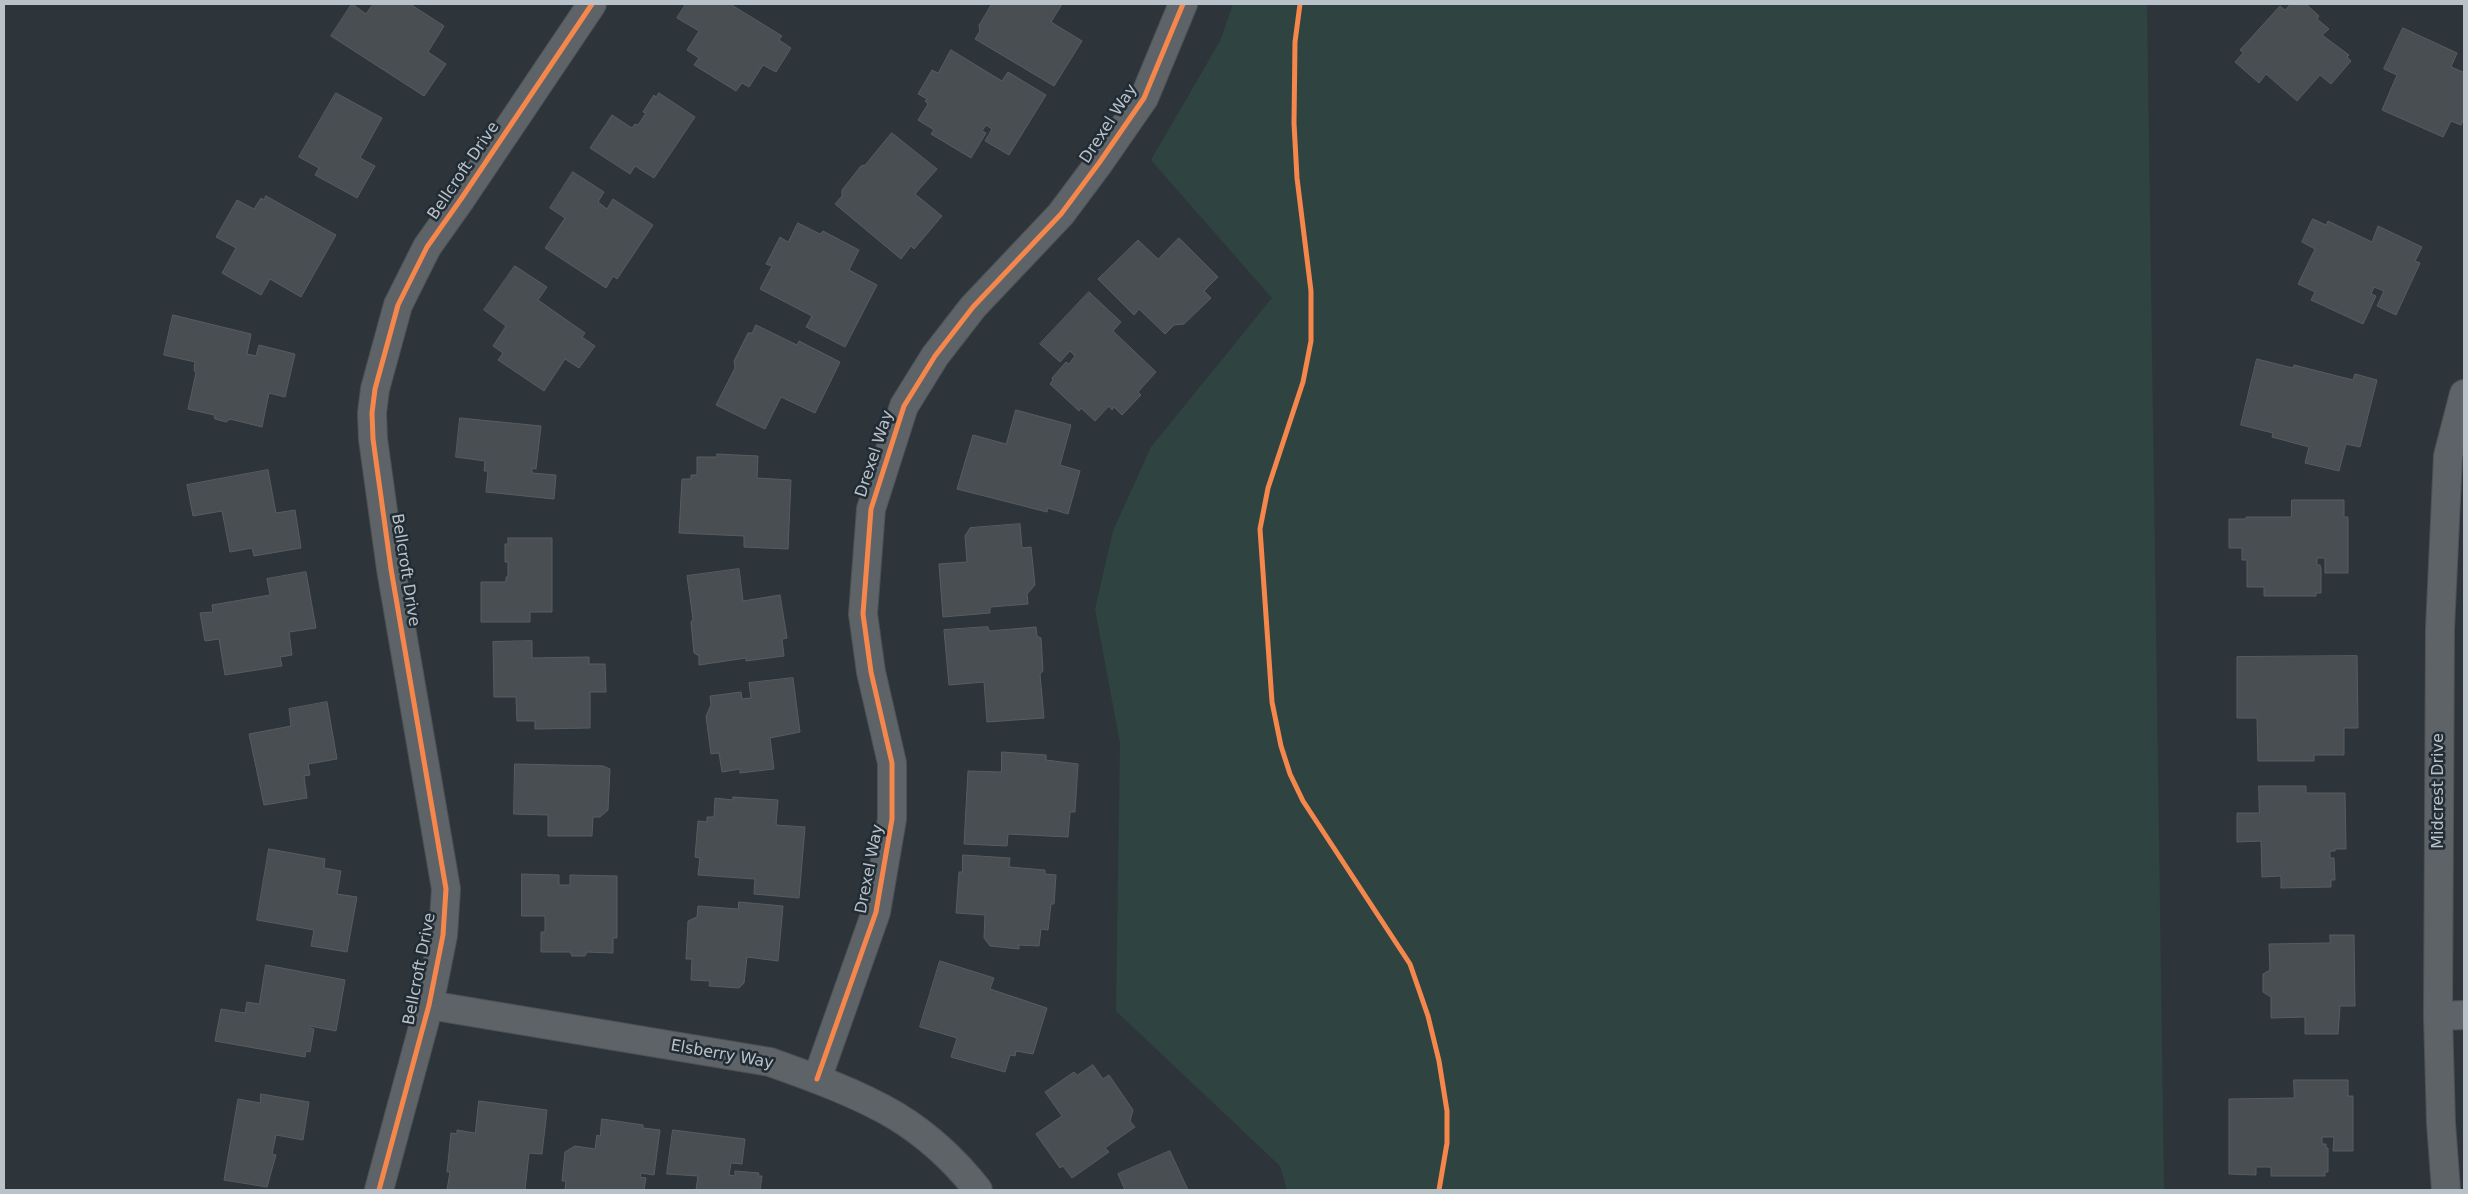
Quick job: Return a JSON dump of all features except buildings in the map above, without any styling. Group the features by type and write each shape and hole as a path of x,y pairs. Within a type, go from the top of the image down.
{"street":[{"name":"Bellcroft Drive","path":"379,1190 429,1005 443,935 446,889 391,569 373,438 372,413 375,389 398,305 426,247 461,199 592,4"},
{"name":"Drexel Way","path":"817,1079 876,912 892,818 892,763 871,672 863,614 870,509 904,406 936,356 974,307 1061,214 1099,163 1144,98 1183,4"},
{"name":"Midcrest Drive","path":"2446,1190 2441,1124 2438,1016 2440,628 2443,531 2448,456 2464,394"},
{"name":"Elsberry Way","path":"429,1005 770,1062 817,1079 896,1116 934,1144 978,1190"},
{"path":"2438,1016 2464,1015"}],"green space":[{"path":"1233,4 2147,4 2164,1190 1287,1190 1280,1166 1116,1011 1120,743 1095,609 1113,531 1151,447 1272,298 1151,160 1220,41"}],"cycle path":[{"path":"379,1190 429,1005 443,935 446,889 391,569 373,439 372,413 375,389 398,305 427,247 592,4"},
{"path":"817,1079 876,912 892,819 892,763 871,672 863,614 871,509 904,406 935,356 973,307 1061,214 1099,163 1144,98 1183,4"},
{"path":"1300,4 1295,42 1294,123 1297,178 1311,291 1311,341 1303,382 1268,488 1260,529 1272,702 1281,746 1290,774 1303,801 1410,964 1428,1016 1439,1061 1447,1111 1447,1143 1439,1190"}]}
